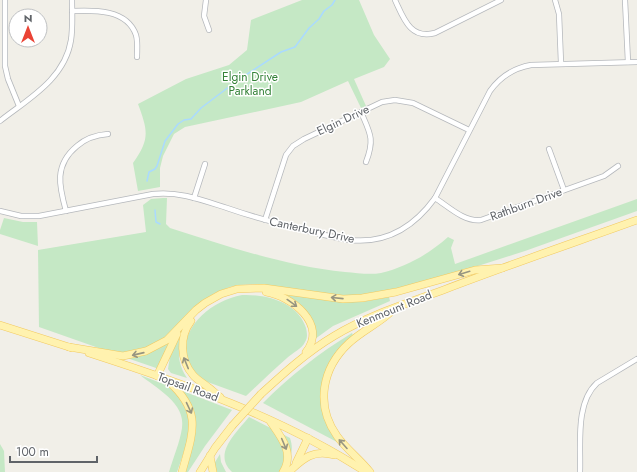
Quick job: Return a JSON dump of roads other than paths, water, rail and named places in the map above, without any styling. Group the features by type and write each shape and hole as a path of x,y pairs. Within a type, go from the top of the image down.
{"main road":[{"name":"Kenmount Road","path":"200,472 232,426 261,394 303,357 340,332 395,308 637,220"},
{"path":"68,347 117,355 134,355 151,350 167,340 196,310 205,303 221,294 240,288 264,288 335,298 362,298 396,292 475,270 502,268"},
{"path":"223,400 193,375 184,359 182,345 184,332 190,321 199,312 216,300 235,293 253,291 269,292 287,299 303,313 312,327 312,340 303,357"},
{"path":"370,472 333,431 325,410 324,390 329,370 340,353 353,339 384,319 395,308"},
{"name":"Topsail Road","path":"0,325 157,376 223,400 308,438 366,472"},
{"path":"157,376 181,326"},
{"path":"165,379 176,388 183,397 193,417 192,432 182,472"},
{"path":"268,420 280,436 286,448 287,462 282,472"},
{"path":"290,471 308,438"},
{"path":"290,471 304,459 314,454 327,453 342,457"},
{"path":"210,456 213,472"}],"street":[{"path":"5,0 5,66 7,75 20,106"},
{"path":"0,121 46,86 62,67 71,41 72,0"},
{"path":"206,0 204,16 209,30"},
{"path":"395,0 407,25 414,31 426,34 435,33 501,0"},
{"path":"555,0 559,14 561,64"},
{"path":"625,0 628,62"},
{"path":"72,11 99,10 121,18 136,34 138,43 137,57"},
{"path":"0,53 6,53"},
{"name":"Canterbury Drive","path":"0,211 11,215 26,217 162,193 177,194 194,198 265,220 344,239 360,241 389,236 406,228 423,214 435,198 490,91 504,76 514,70 526,66 637,62"},
{"name":"Elgin Drive","path":"265,220 285,157 291,148 304,139 382,102 401,100 419,105 469,130"},
{"path":"361,112 371,138 371,149 366,162"},
{"path":"66,211 60,186 60,173 63,162 70,152 86,139 97,135 108,134"},
{"path":"549,149 564,190"},
{"path":"194,198 205,164"},
{"name":"Rathburn Drive","path":"435,198 462,216 476,220 486,219 604,176 618,166"},
{"path":"580,472 582,415 586,398 593,387 637,359"}],"waterway":[{"path":"147,181 149,172 157,166 165,141 178,124 184,120 191,119 201,108 238,80 281,52 295,47 309,28 319,19 324,11 332,5 335,0"},
{"path":"155,210 156,222 160,224"}],"park label":[{"name":"Elgin Drive Parkland","path":"250,84"}]}
